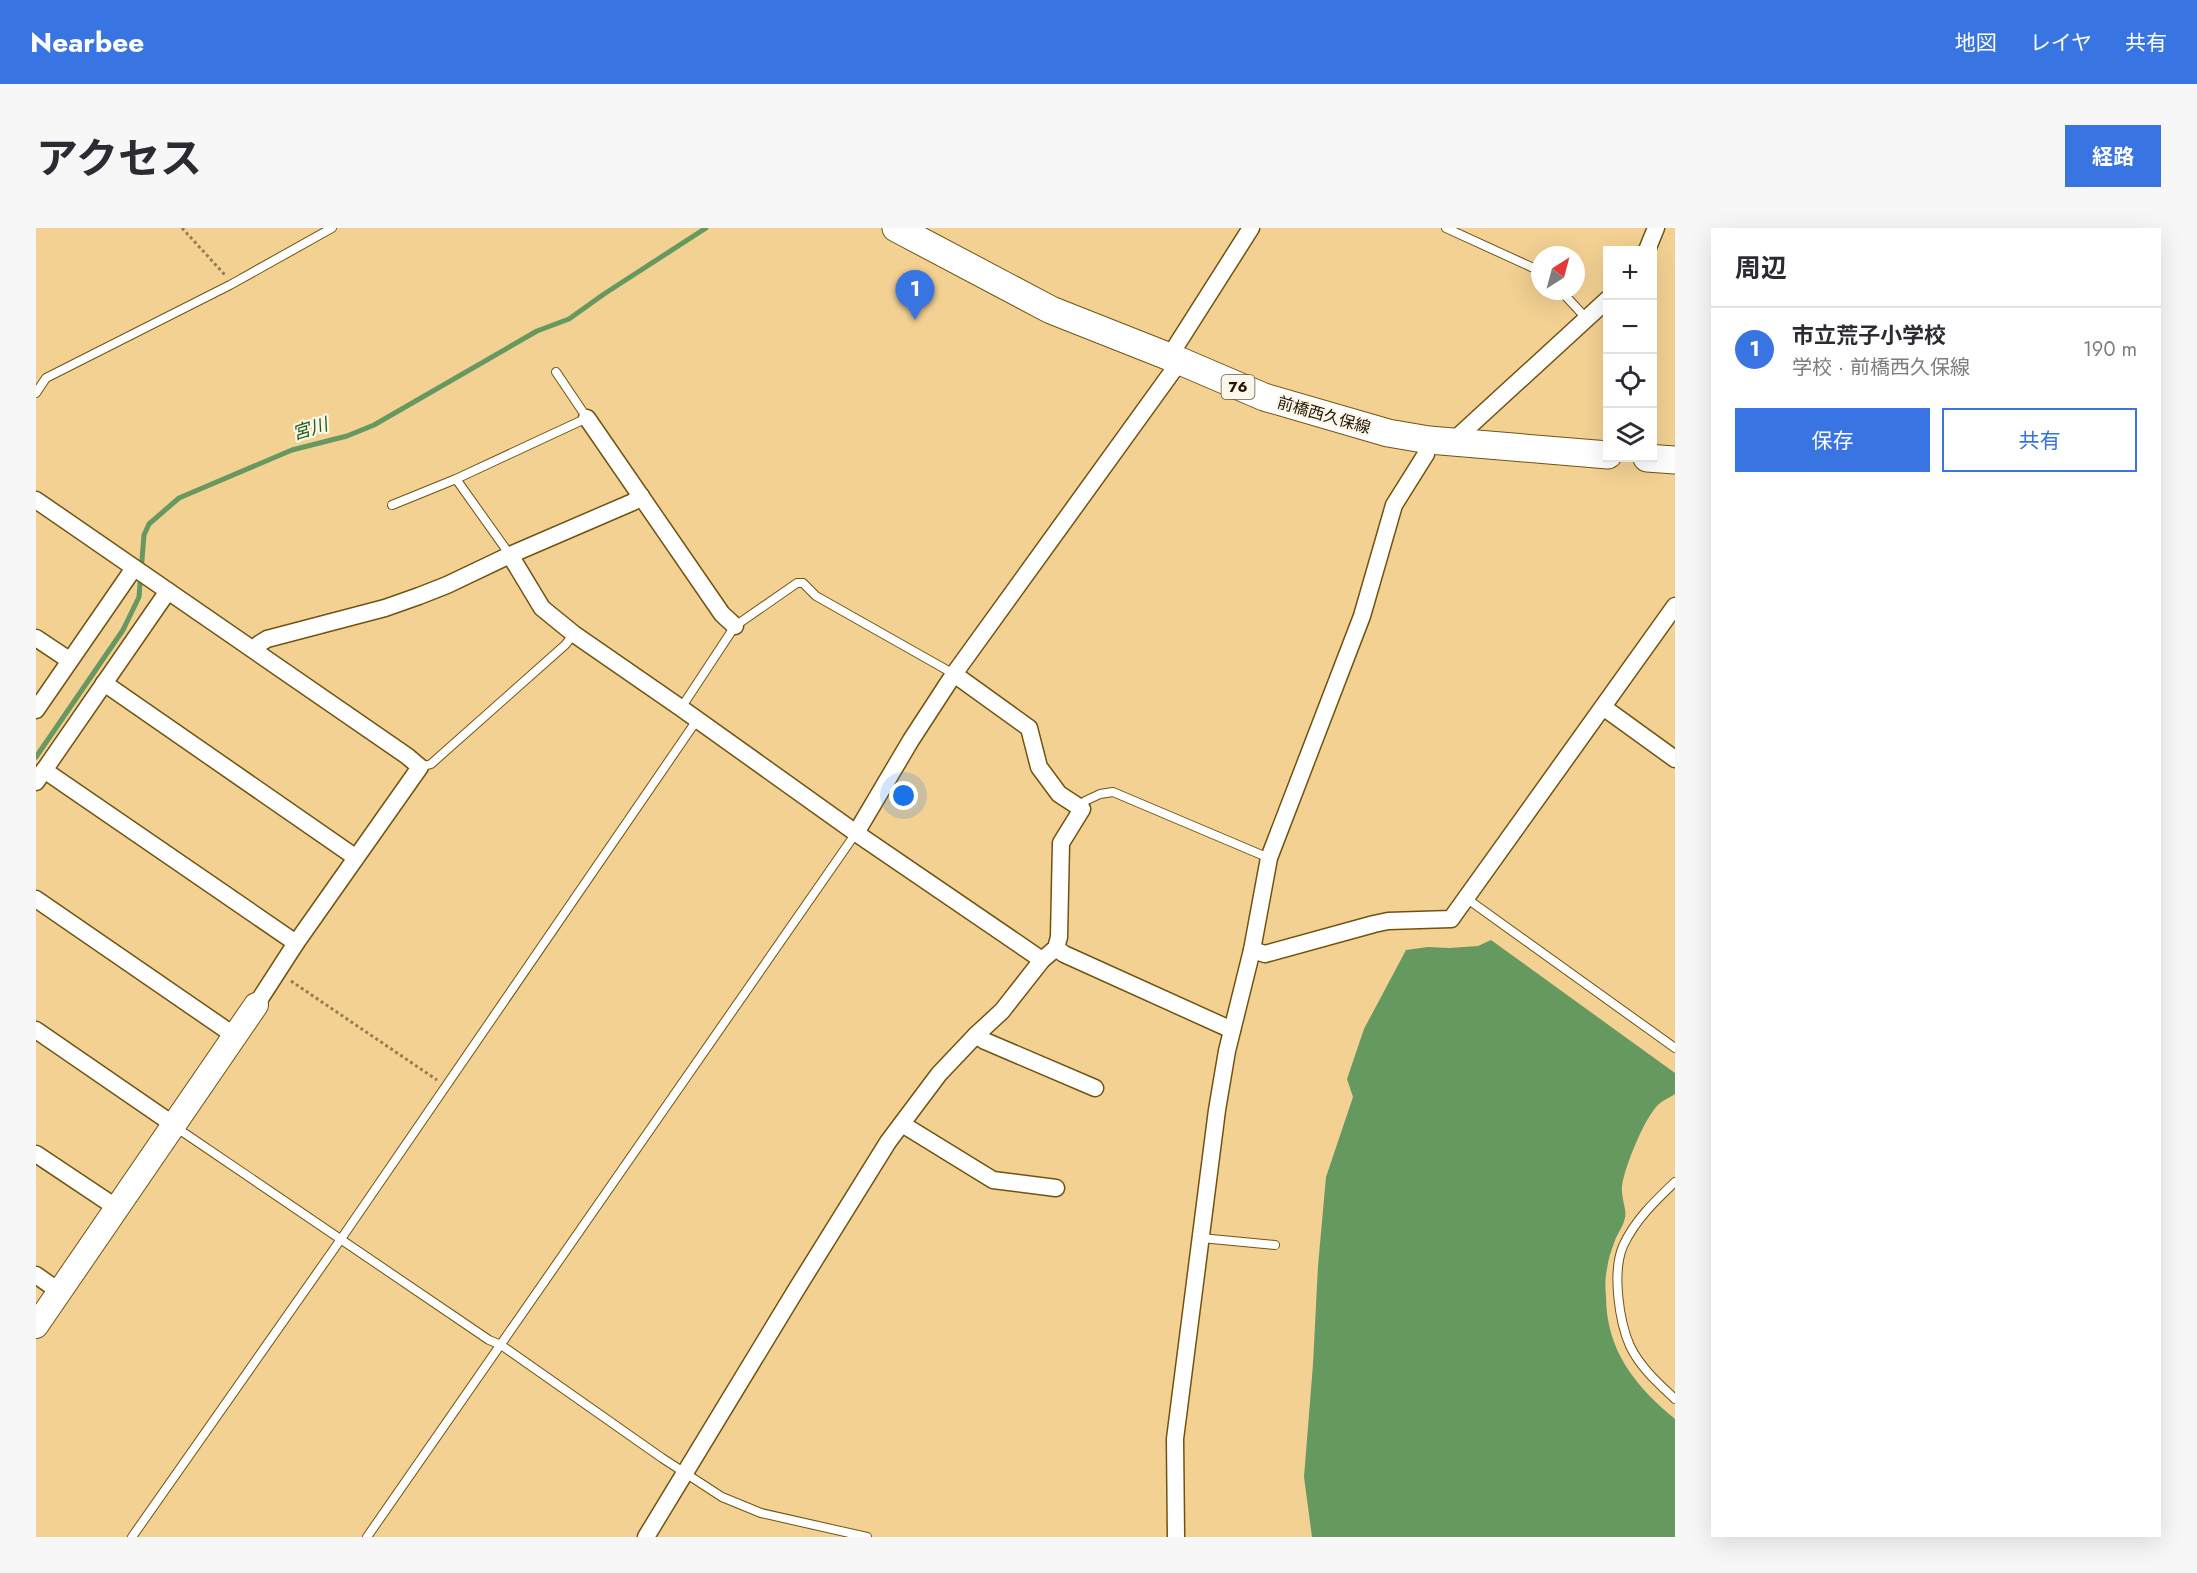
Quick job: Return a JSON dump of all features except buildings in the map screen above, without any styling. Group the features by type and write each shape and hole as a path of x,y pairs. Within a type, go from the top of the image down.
{"main road":[{"name":"前橋西久保線","path":"896,228 1051,310 1264,397 1388,433 1440,441 1603,454"},
{"path":"1657,459 1675,460"}],"street":[{"path":"856,833 910,740 954,674 1174,359 1251,228"},
{"path":"1649,246 1656,228"},
{"path":"1176,1537 1175,1439 1217,1110 1232,1029 1252,950 1269,858 1362,616 1394,505 1426,454 1607,300"},
{"path":"587,418 722,614 735,627"},
{"path":"254,650 258,644 267,639 385,608 447,585 633,502 641,496"},
{"path":"36,501 420,767 355,857 36,1326"},
{"path":"510,555 542,608 574,634 856,833 1034,952 1042,960"},
{"path":"36,710 134,568"},
{"path":"168,591 40,776 296,943"},
{"path":"1252,950 1265,954 1388,921 1451,919 1675,606"},
{"path":"36,638 69,660"},
{"path":"646,1537 888,1142 939,1074 1002,1011 1042,960 1056,948 1059,937 1061,843 1082,809 1059,794 1039,767 1029,728 954,674"},
{"path":"104,683 355,857"},
{"path":"1603,707 1675,759"},
{"path":"36,899 235,1036"},
{"path":"1056,948 1064,954 1232,1029"},
{"path":"36,1030 174,1125"},
{"path":"976,1035 984,1041 1095,1088"},
{"path":"902,1124 993,1180 1056,1188"},
{"path":"36,1154 117,1208"},
{"path":"36,1275 60,1292"}],"lane":[{"path":"36,393 46,378 230,285 332,228"},
{"path":"1446,228 1531,267"},
{"path":"1570,300 1586,318"},
{"path":"392,505 456,479 587,418 556,372"},
{"path":"456,479 510,555"},
{"path":"681,708 735,627 797,583 803,583 816,596 954,674"},
{"path":"420,767 432,764 565,645 574,634"},
{"path":"132,1537 341,1239 698,720"},
{"path":"1082,809 1085,801 1100,794 1113,792 1269,858"},
{"path":"367,1537 856,833"},
{"path":"1466,898 1675,1048"},
{"path":"174,1125 722,1497 761,1513 867,1537"},
{"path":"1675,1182 1644,1211 1623,1247 1618,1293 1622,1320 1630,1347 1649,1374 1675,1399"},
{"path":"1201,1238 1275,1245"}],"path":[{"path":"182,228 224,274 230,285"},
{"path":"277,972 446,1086"}],"shaded area":[{"path":"1491,940 1675,1073 1675,1094 1660,1103 1651,1114 1640,1133 1627,1167 1622,1186 1625,1218 1610,1256 1605,1286 1607,1315 1617,1350 1636,1380 1675,1419 1675,1537 1312,1537 1304,1477 1318,1266 1326,1177 1353,1097 1347,1079 1364,1029 1406,950 1478,946"}],"waterway":[{"name":"宮川","path":"36,757 123,630 139,597 144,535 149,524 179,498 292,450 347,436 374,425 537,331 569,319 706,228"}],"place":[{"name":"市立荒子小学校","path":"915,320"}]}
